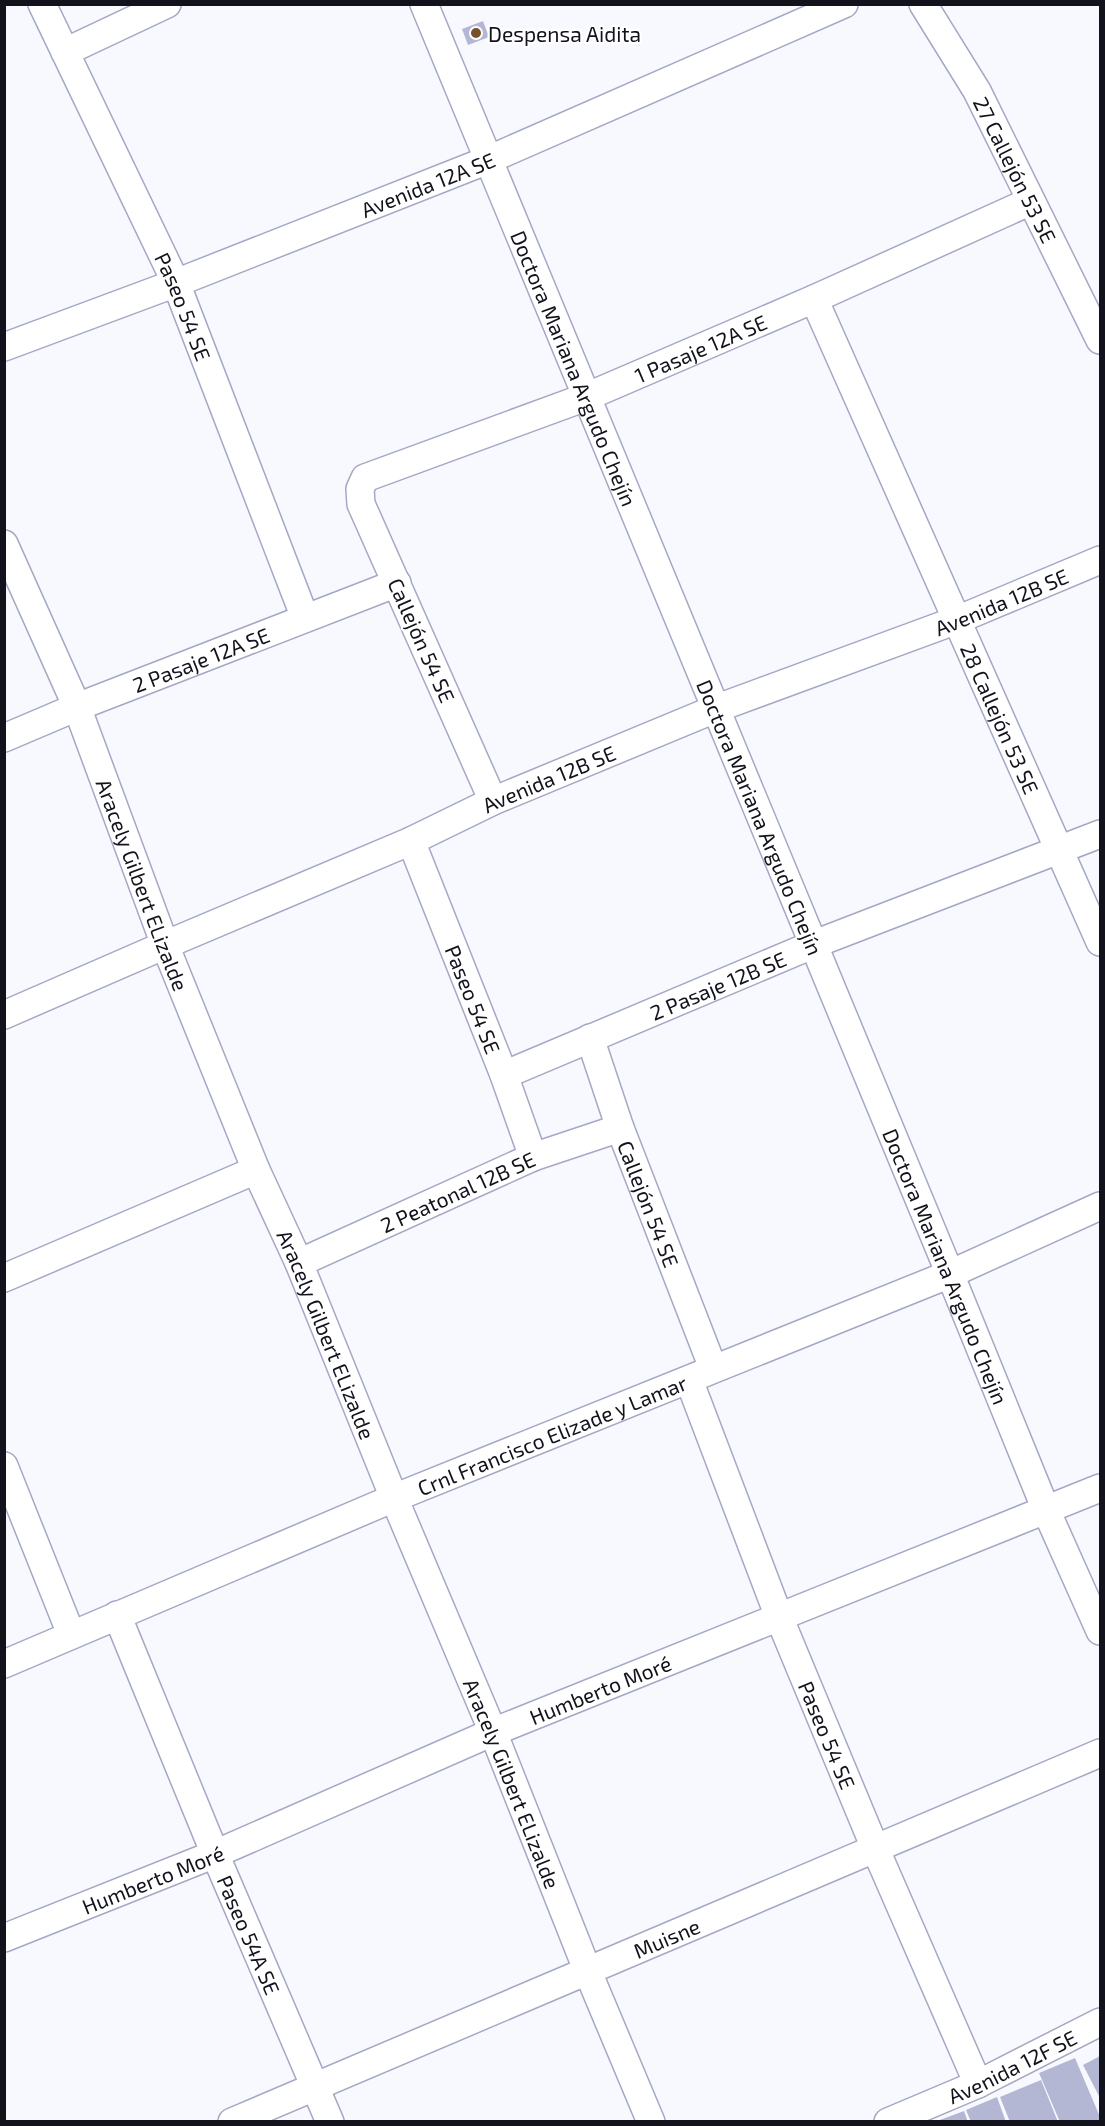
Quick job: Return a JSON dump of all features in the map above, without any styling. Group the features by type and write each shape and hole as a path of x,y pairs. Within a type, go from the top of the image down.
{"street":[{"name":"Paseo 54 SE","path":"42,4 176,282 305,618"},
{"name":"Doctora Mariana Argudo Chejín","path":"424,4 1046,1510 1101,1630"},
{"name":"Avenida 12A SE","path":"4,347 488,160 844,4"},
{"name":"27 Callejón 53 SE","path":"923,4 977,91 1101,340"},
{"path":"65,52 162,5"},
{"name":"1 Pasaje 12A SE","path":"365,478 586,397 814,299 1031,201"},
{"name":"28 Callejón 53 SE","path":"814,299 1101,942"},
{"name":"Callejón 54 SE","path":"365,478 360,489 362,504 493,801"},
{"name":"Aracely Gilbert ELizalde","path":"4,544 76,707 165,945 256,1170 299,1263 651,2121"},
{"name":"Avenida 12B SE","path":"4,1015 411,841 493,801 715,709 957,620 1101,560"},
{"name":"2 Pasaje 12A SE","path":"4,738 76,707 396,583"},
{"name":"2 Pasaje 12B SE","path":"504,1075 812,945 1101,834"},
{"name":"Paseo 54 SE","path":"411,841 504,1075 533,1157"},
{"name":"Callejón 54 SE","path":"590,1038 620,1128 713,1368"},
{"name":"2 Peatonal 12B SE","path":"299,1263 533,1157 620,1128"},
{"path":"4,1278 256,1170"},
{"name":"Crnl Francisco Elizade y Lamar","path":"4,1664 394,1498 950,1274 1101,1206"},
{"name":"Paseo 54 SE","path":"688,1380 779,1617 875,1848 978,2084"},
{"path":"4,1466 71,1634"},
{"name":"Humberto Moré","path":"4,1938 214,1854 493,1732 1101,1488"},
{"name":"Paseo 54A SE","path":"117,1615 214,1854 330,2121"},
{"name":"Muisne","path":"232,2121 1101,1753"},
{"name":"Avenida 12F SE","path":"888,2121 978,2084 1101,2022"}],"building":[{"name":"Despensa Aidita","path":"483,21 489,37 468,45 462,29"},
{"path":"1100,2056 1100,2098 1083,2065"},
{"path":"1075,2058 1100,2117 1100,2122 1060,2122 1039,2073"},
{"path":"1041,2080 1058,2122 1010,2122 1000,2097"},
{"path":"997,2097 1006,2122 971,2122 966,2110"},
{"path":"964,2111 968,2122 937,2122 937,2121"}],"place":[{"name":"Despensa Aidita","path":"476,33"}]}
